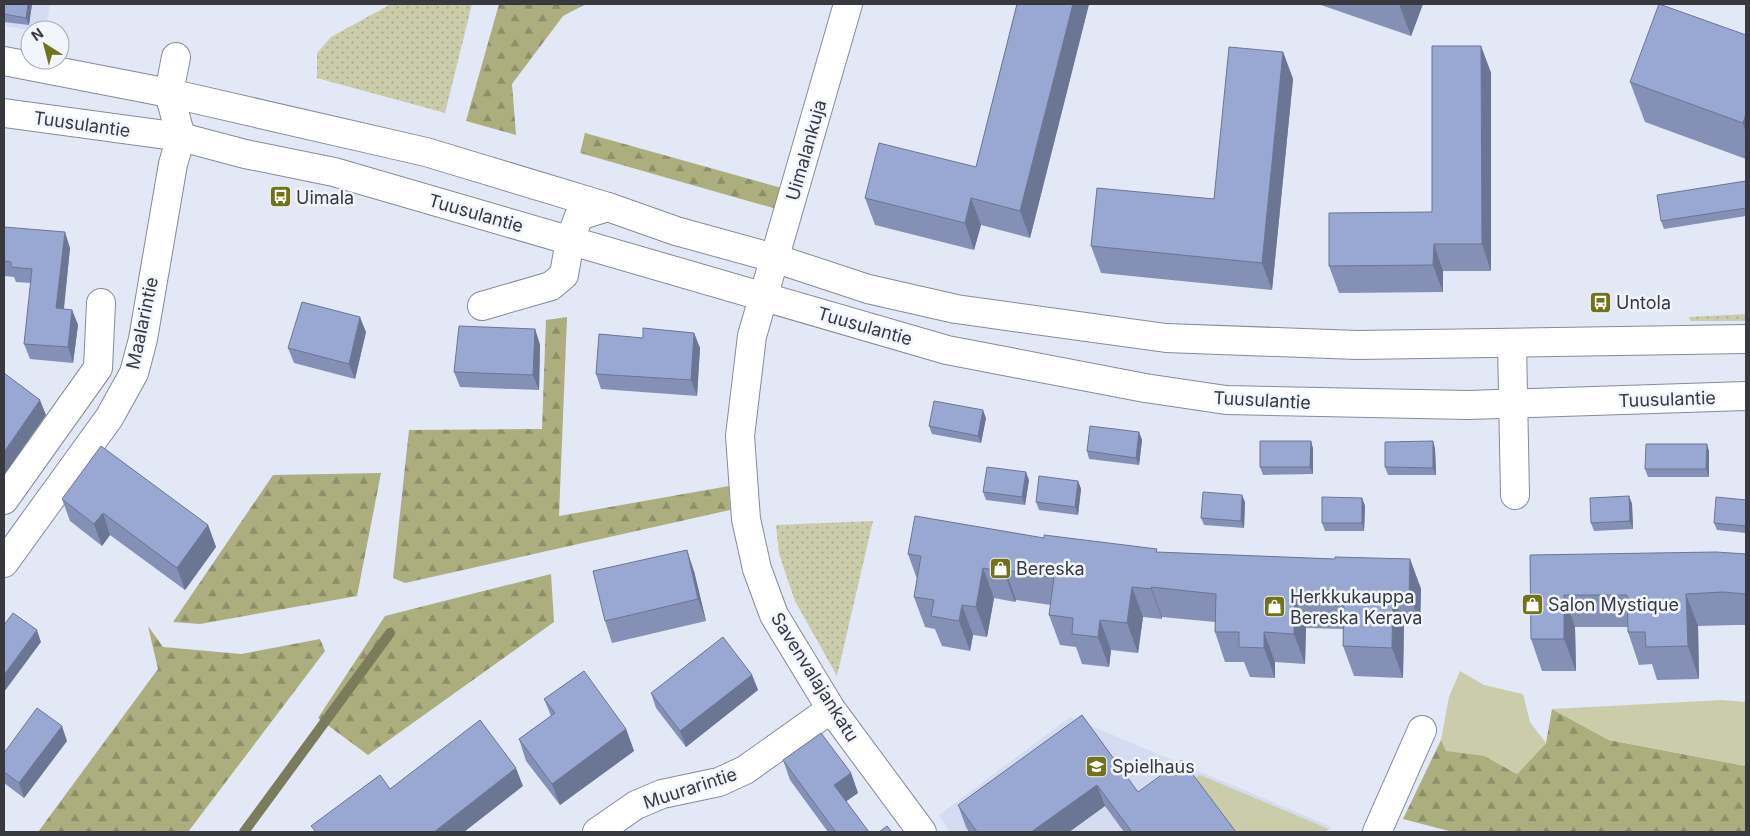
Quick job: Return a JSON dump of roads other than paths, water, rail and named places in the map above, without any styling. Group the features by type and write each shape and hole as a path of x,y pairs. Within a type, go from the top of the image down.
{"main road":[{"name":"Uimalankuja","path":"764,297 848,4"},
{"path":"176,57 169,93 181,137"},
{"name":"Tuusulantie","path":"4,61 169,93 426,152 608,207 676,231 774,258 868,289 956,309 1166,338 1357,345 1746,339"},
{"name":"Tuusulantie","path":"4,113 181,137 245,154 334,172 947,350 1145,388 1226,400 1468,405 1746,396"},
{"name":"Maalarintie","path":"4,563 109,418 134,373 143,338 173,164 181,137"},
{"path":"482,306 550,286 564,274 570,240 580,216 608,207"},
{"name":"Savenvalajankatu","path":"764,297 752,336 740,436 746,519 757,569 774,615 832,709 922,832"},
{"path":"33,524 4,502 98,368 101,303"},
{"path":"1512,343 1515,495"},
{"name":"Muurarintie","path":"597,832 636,804 662,794 719,782 745,770 832,709"},
{"path":"1377,832 1422,730"}],"waterway":[{"path":"244,832 390,633"}],"place":[{"name":"Uimala","path":"280,197"},
{"name":"Untola","path":"1600,302"},
{"name":"Bereska","path":"1000,568"},
{"name":"Salon Mystique","path":"1532,604"},
{"name":"Herkkukauppa Bereska Kerava","path":"1274,606"},
{"name":"Spielhaus","path":"1096,766"}]}
